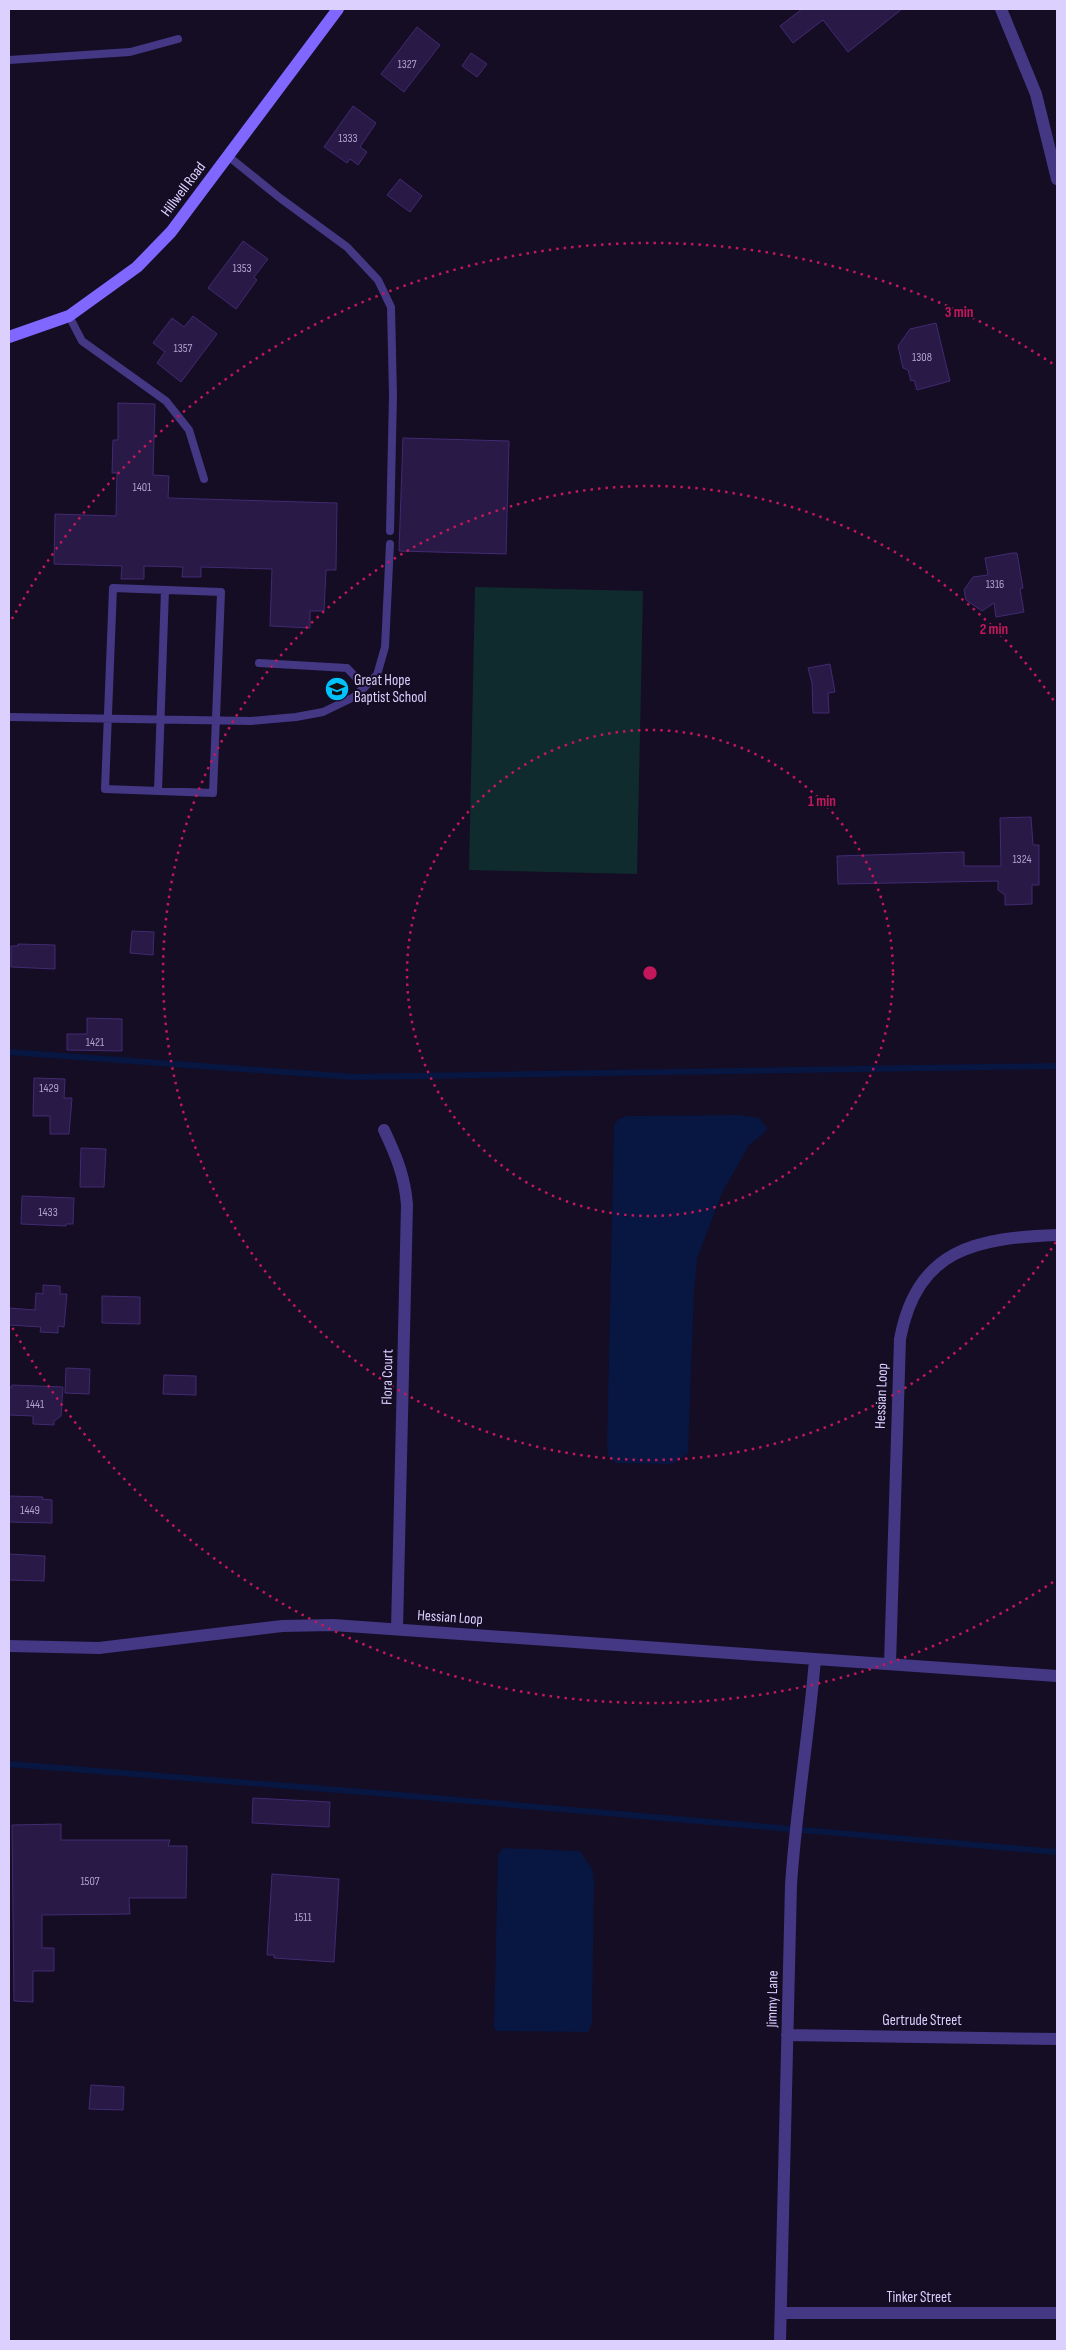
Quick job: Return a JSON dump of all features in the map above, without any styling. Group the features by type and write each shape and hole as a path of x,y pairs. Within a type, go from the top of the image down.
{"street":[{"name":"Hillwell Road","path":"9,337 69,316 137,267 171,232 338,9"},
{"path":"1001,9 1036,94 1057,179"},
{"name":"Flora Court","path":"384,1130 404,1177 407,1205 397,1629"},
{"name":"Hessian Loop","path":"890,1664 900,1339 903,1322 910,1304 930,1274 942,1262 972,1245 1016,1236 1057,1235"},
{"name":"Hessian Loop","path":"9,1646 100,1648 307,1625 397,1629 1057,1676"},
{"name":"Jimmy Lane","path":"780,2341 793,1852 809,1724 814,1659"},
{"name":"Gertrude Street","path":"787,2035 1057,2039"},
{"name":"Tinker Street","path":"781,2313 1057,2313"}],"lane":[{"path":"9,60 130,52 178,38"},
{"path":"228,156 280,198 347,247 378,280 392,306 393,395 390,531"},
{"path":"69,316 82,341 166,401 172,408 189,430 204,479"},
{"path":"9,717 251,721 296,717 323,712 354,697 377,675 385,647 390,544"},
{"path":"113,588 221,592 213,793 105,789 108,719 113,588"},
{"path":"158,791 165,590"},
{"path":"258,663 347,668 365,687"}],"green space":[{"path":"475,587 643,591 637,874 469,870"}],"water":[{"path":"739,1115 759,1118 767,1128 764,1133 749,1145 722,1193 697,1259 694,1291 688,1454 672,1464 616,1463 609,1457 607,1448 614,1124 619,1119 627,1116"},
{"path":"503,1848 580,1851 592,1869 594,1881 592,2021 587,2032 497,2031 494,2028 498,1855"}],"building":[{"path":"802,9 902,9 848,52 823,20 793,43 780,26"},
{"path":"417,27 440,45 404,92 381,74"},
{"path":"471,53 487,64 477,77 462,66"},
{"path":"353,106 376,123 360,147 367,152 358,165 350,159 347,163 324,147"},
{"path":"400,179 422,196 410,212 387,195"},
{"path":"243,241 268,259 254,277 257,280 236,309 208,288"},
{"path":"193,316 217,334 181,382 157,363 165,352 153,343 172,318 184,327"},
{"path":"936,323 950,381 917,390 914,380 911,381 908,370 903,368 898,346 910,329"},
{"path":"118,403 155,404 153,475 169,476 168,498 337,503 336,570 326,570 324,611 310,611 310,628 270,626 272,569 201,567 201,577 182,577 183,567 144,566 144,579 121,579 122,566 54,564 55,514 116,516 117,473 112,473 113,440 118,440"},
{"path":"403,438 509,441 506,554 399,551"},
{"path":"1017,553 1023,588 1020,589 1024,612 996,617 994,603 982,611 966,600 964,590 973,577 988,575 985,558"},
{"path":"830,664 835,692 828,693 829,713 813,713 812,683 808,668"},
{"path":"1031,817 1033,845 1039,845 1039,885 1032,885 1032,904 1005,905 1005,895 998,890 998,881 838,884 837,856 964,852 964,866 1001,866 1000,818"},
{"path":"132,931 154,932 153,955 130,953"},
{"path":"18,944 55,945 55,969 11,967 11,946 18,946"},
{"path":"87,1018 122,1019 122,1051 67,1050 67,1034 87,1034"},
{"path":"34,1078 65,1079 64,1098 72,1098 69,1134 50,1134 50,1116 33,1116"},
{"path":"81,1148 106,1149 104,1187 80,1187"},
{"path":"22,1196 74,1198 73,1224 66,1224 66,1226 21,1224"},
{"path":"43,1285 60,1286 60,1294 67,1294 64,1327 58,1326 58,1333 40,1332 41,1327 9,1325 9,1308 35,1310 36,1293 43,1294"},
{"path":"102,1296 140,1297 140,1324 102,1323"},
{"path":"66,1368 90,1369 89,1394 65,1393"},
{"path":"164,1375 196,1376 196,1395 163,1394"},
{"path":"12,1385 63,1387 61,1416 54,1421 54,1425 33,1424 33,1416 9,1415 9,1387 12,1387"},
{"path":"9,1496 43,1497 42,1499 52,1500 52,1523 9,1522"},
{"path":"9,1554 45,1556 44,1581 9,1580"},
{"path":"253,1798 330,1802 329,1827 252,1823"},
{"path":"61,1824 61,1840 170,1840 168,1846 187,1846 186,1898 129,1898 130,1914 42,1915 42,1948 54,1948 54,1971 33,1971 33,2002 14,2001 12,1825"},
{"path":"272,1874 339,1879 334,1962 274,1958 274,1955 267,1955"},
{"path":"91,2085 124,2087 123,2110 89,2109"}],"waterway":[{"path":"9,1052 354,1077 1057,1066"},
{"path":"9,1764 376,1793 1057,1852"}],"place":[{"name":"Great Hope Baptist School","path":"337,689"}]}
